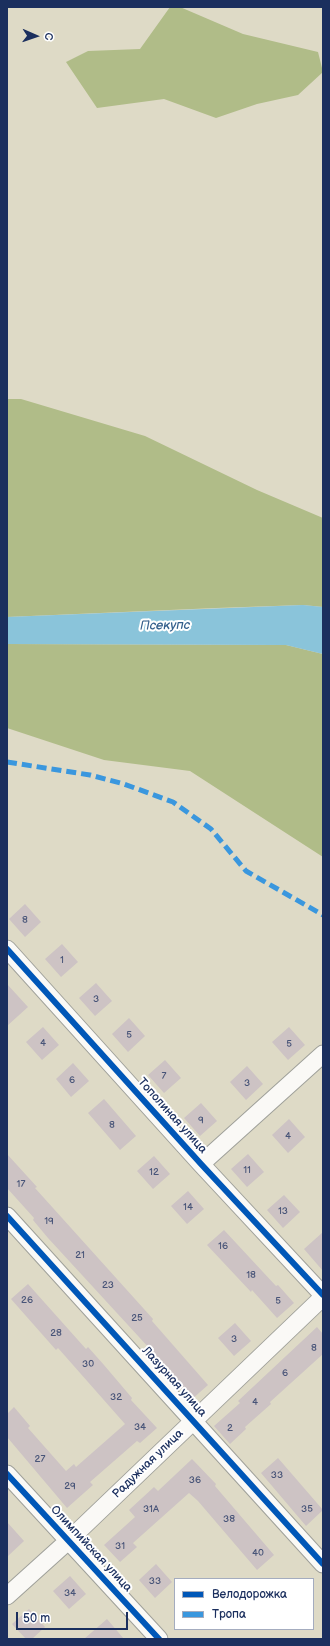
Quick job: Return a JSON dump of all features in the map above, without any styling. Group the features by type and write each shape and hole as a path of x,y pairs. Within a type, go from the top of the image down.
{"street":[{"name":"Тополиная улица","path":"7,950 323,1296"},
{"path":"201,1164 323,1054"},
{"name":"Лазурная улица","path":"7,1216 194,1420 323,1564"},
{"name":"Радужная улица","path":"7,1596 68,1541 323,1296"},
{"name":"Олимпийская улица","path":"7,1474 160,1639"}],"green space":[{"path":"170,7 180,7 243,34 318,52 323,72 298,95 257,104 216,118 164,99 97,108 66,62 88,51 140,49"},
{"path":"7,399 21,399 145,436 257,490 323,518 323,607 303,605 7,617"},
{"path":"7,644 286,645 323,654 323,857 190,771 104,760 7,728"}],"water":[{"name":"Псекупс","path":"303,605 323,607 323,654 286,645 7,644 7,617"}],"building":[{"path":"25,904 41,922 25,937 9,919"},
{"path":"62,944 78,962 61,977 45,959"},
{"path":"96,983 112,1001 95,1016 79,998"},
{"path":"7,984 28,1007 7,1026"},
{"path":"129,1018 145,1036 128,1052 112,1034"},
{"path":"43,1027 59,1045 42,1060 26,1042"},
{"path":"289,1027 305,1045 288,1060 272,1042"},
{"path":"165,1060 181,1078 164,1093 148,1075"},
{"path":"73,1063 89,1081 71,1097 56,1079"},
{"path":"247,1066 263,1084 246,1100 230,1082"},
{"path":"104,1099 136,1136 120,1150 88,1113"},
{"path":"201,1103 217,1121 200,1136 184,1118"},
{"path":"289,1119 305,1137 288,1153 272,1135"},
{"path":"7,1154 37,1187 35,1188 153,1319 152,1321 208,1385 191,1400 148,1351 150,1349 48,1238 33,1220 34,1218 7,1188"},
{"path":"248,1154 264,1172 247,1187 231,1169"},
{"path":"154,1156 170,1174 153,1189 137,1171"},
{"path":"188,1191 204,1209 187,1224 171,1206"},
{"path":"284,1195 300,1212 283,1228 267,1210"},
{"path":"224,1230 276,1286 278,1285 294,1303 277,1318 252,1290 251,1292 207,1245"},
{"path":"323,1232 323,1271 304,1249"},
{"path":"28,1284 86,1349 88,1347 132,1398 131,1400 157,1428 140,1443 137,1441 90,1482 93,1485 67,1508 7,1437 7,1414 14,1407 30,1426 28,1428 66,1471 74,1464 76,1467 125,1424 58,1348 56,1350 11,1299"},
{"path":"235,1323 251,1341 234,1356 218,1338"},
{"path":"317,1327 323,1334 323,1354 270,1402 271,1404 245,1427 246,1429 230,1444 214,1426 240,1403 238,1401"},
{"path":"278,1458 323,1510 306,1526 261,1473"},
{"path":"192,1459 216,1484 215,1486 274,1555 257,1570 198,1501 189,1493 133,1543 137,1547 120,1562 104,1545 135,1517 129,1510 154,1487 158,1491"},
{"path":"7,1522 24,1541 7,1557"},
{"path":"156,1564 172,1582 155,1598 139,1580"},
{"path":"70,1576 86,1594 69,1609 53,1591"},
{"path":"29,1609 45,1627 32,1639 26,1639 12,1624"},
{"path":"107,1619 124,1639 84,1639"}],"marked path":[{"path":"7,762 90,775 124,784 173,802 211,829 246,871 323,915"}],"cycle path":[{"path":"7,949 201,1164 323,1295"},
{"path":"7,1216 323,1564"},
{"path":"7,1474 159,1639"}]}
